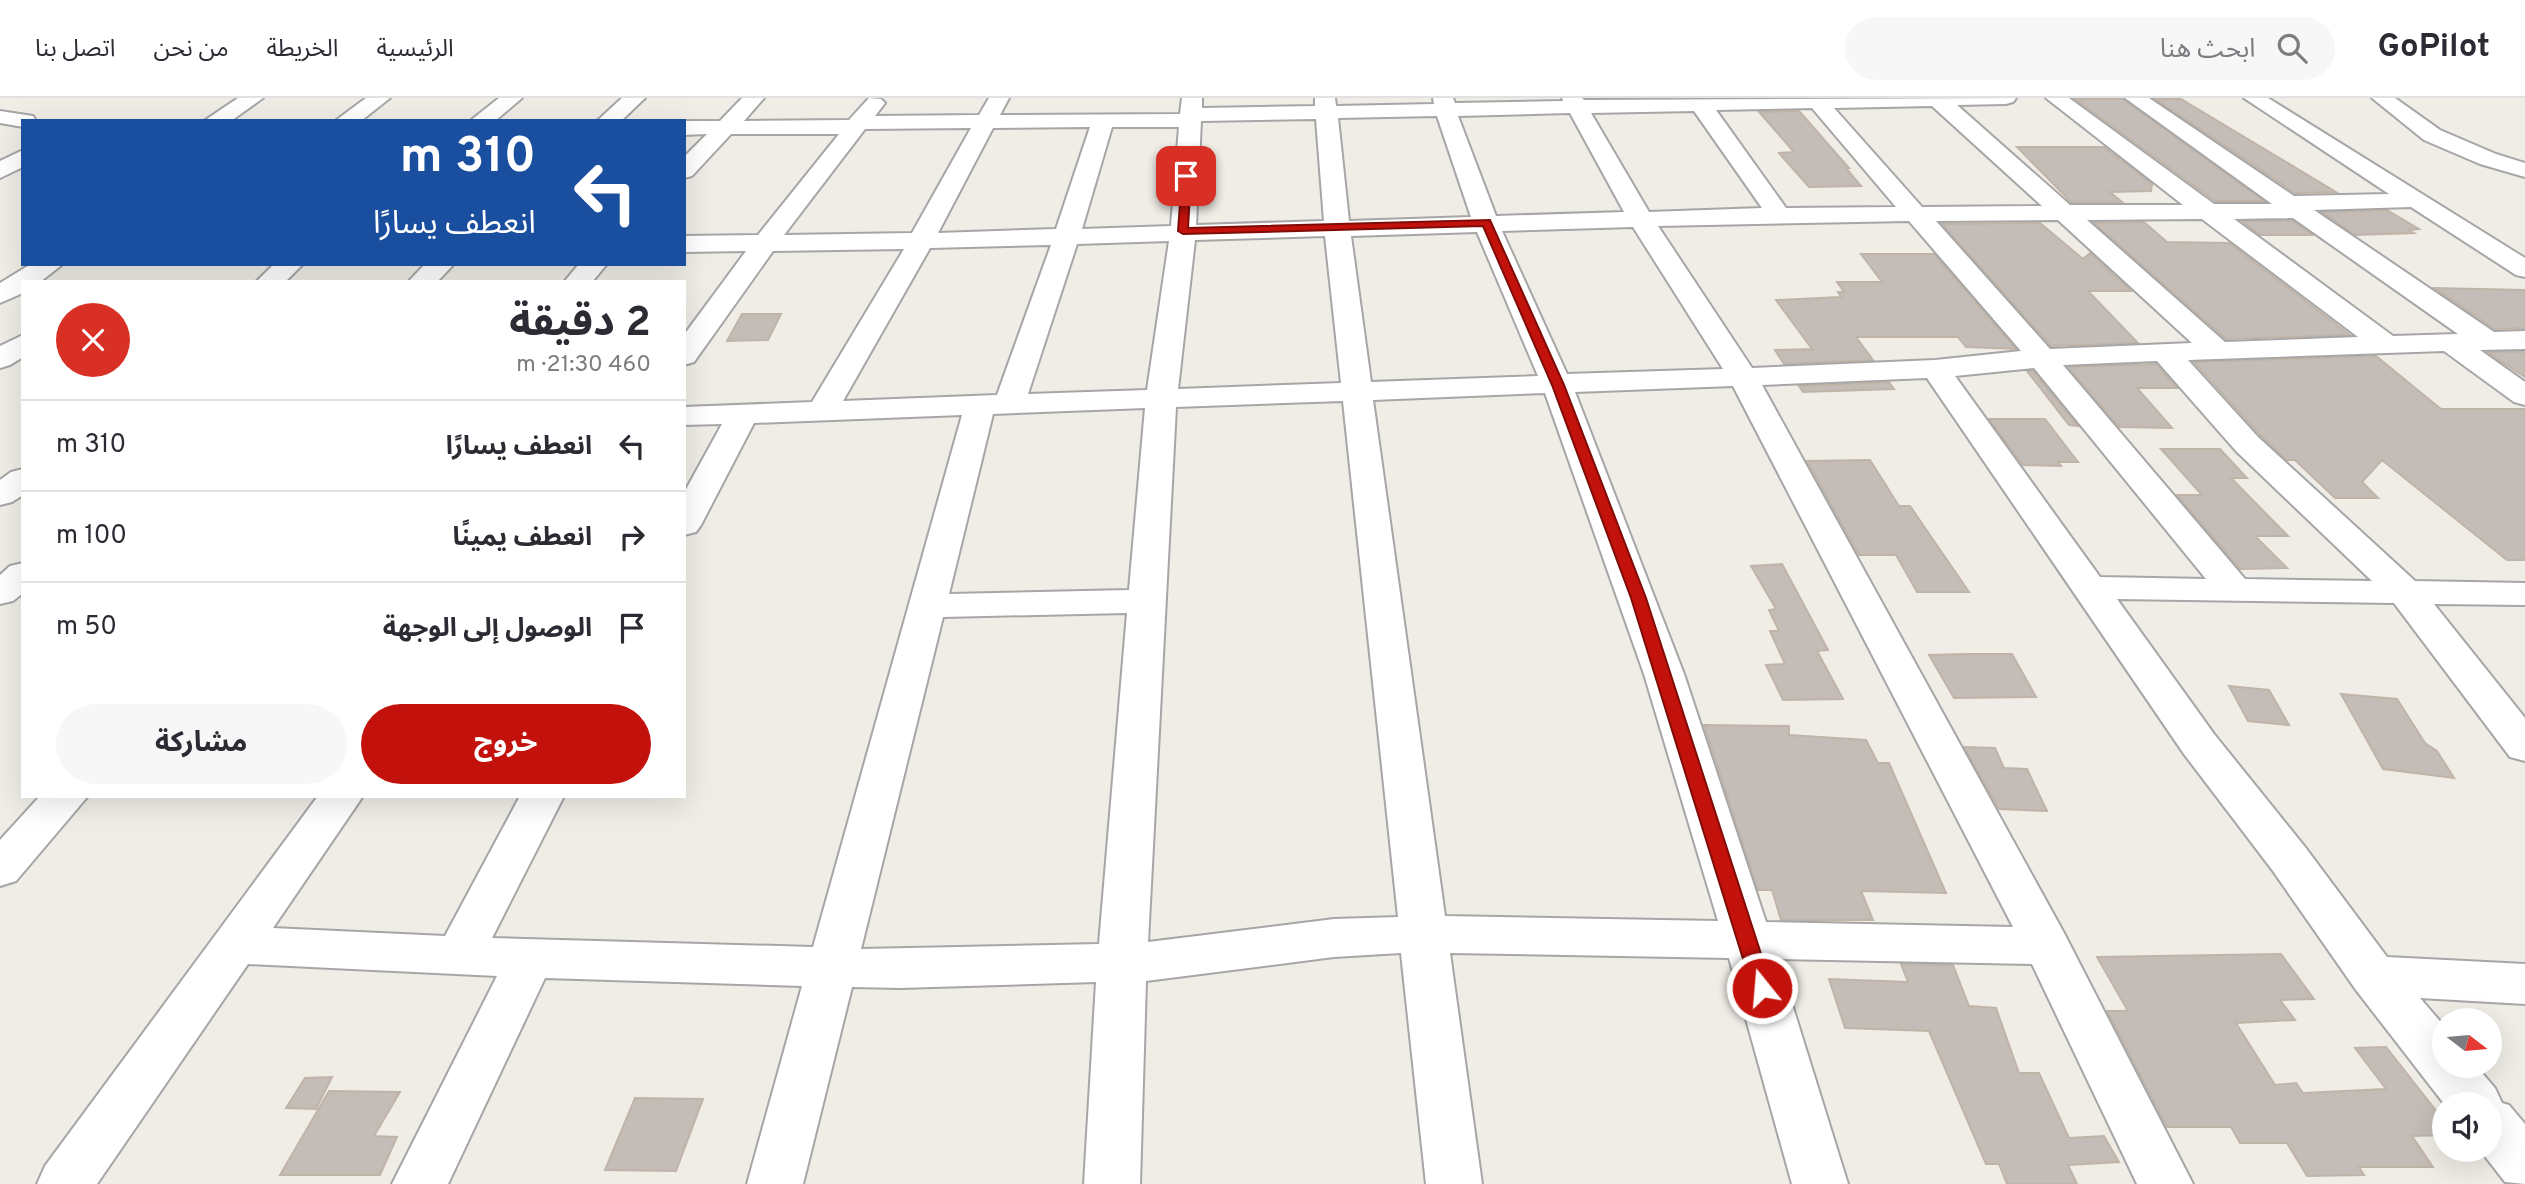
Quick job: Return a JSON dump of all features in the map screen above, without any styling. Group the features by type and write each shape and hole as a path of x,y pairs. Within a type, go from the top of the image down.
{"street":[{"path":"218,119 253,98"},
{"path":"349,119 380,98"},
{"path":"484,119 512,98"},
{"path":"610,119 635,98"},
{"path":"686,169 754,98"},
{"path":"686,353 765,243 877,98"},
{"path":"822,411 921,241 999,98"},
{"path":"686,128 1103,121 1191,111 1325,105 2006,98"},
{"path":"2056,98 2385,344"},
{"path":"2135,98 2487,341"},
{"path":"2254,98 2525,269"},
{"path":"2382,98 2432,135 2488,159 2525,170"},
{"path":"1815,99 2042,358 2235,590"},
{"path":"1938,100 2217,350"},
{"path":"1698,101 1779,215"},
{"path":"1574,102 1640,218 1743,377 2047,946 2165,1184"},
{"path":"1444,103 1486,223 1558,385 1638,598 1747,939 1820,1184"},
{"path":"1325,105 1337,227 1454,1184"},
{"path":"1112,1184 1122,962 1161,400 1175,272 1183,231 1191,111"},
{"path":"0,117 21,120"},
{"path":"775,1184 927,606 995,405 1068,235 1103,121"},
{"path":"0,171 21,159"},
{"path":"686,244 921,241 1640,218 2207,211 2414,200"},
{"path":"24,280 47,266"},
{"path":"271,280 288,266"},
{"path":"423,280 439,266"},
{"path":"579,280 592,266"},
{"path":"0,295 21,282"},
{"path":"0,359 19,331"},
{"path":"686,416 1558,385 1935,369 2042,358 2164,352 2525,341"},
{"path":"2450,342 2525,396"},
{"path":"2164,352 2247,444 2404,591 2525,747"},
{"path":"1935,369 2199,744 2289,859 2372,976 2432,1049"},
{"path":"686,522 743,414"},
{"path":"0,495 21,480"},
{"path":"0,593 21,577"},
{"path":"2088,588 2525,594"},
{"path":"927,606 1147,601"},
{"path":"0,869 64,798"},
{"path":"65,1184 340,798"},
{"path":"459,956 541,798"},
{"path":"236,946 530,959 833,968 1122,962 1209,956 1334,938 1425,934 2047,946"},
{"path":"420,1184 530,959"},
{"path":"2372,976 2525,984"},
{"path":"2455,1078 2466,1092"},
{"path":"2502,1137 2525,1165"}],"building":[{"path":"2075,99 2123,99 2264,201 2215,201"},
{"path":"2155,99 2181,99 2336,192 2295,193"},
{"path":"1799,111 1849,168 1846,168 1861,186 1809,187 1779,153 1794,152 1759,112"},
{"path":"2017,147 2104,147 2152,184 2151,191 2110,192 2122,202 2071,202"},
{"path":"2387,210 2419,229 2409,230 2414,233 2355,235 2322,212"},
{"path":"2242,221 2292,221 2313,235 2260,235"},
{"path":"2144,222 2167,242 2229,243 2350,335 2226,339 2094,223"},
{"path":"2040,223 2083,259 2090,253 2131,291 2088,291 2138,343 2051,346 1942,224"},
{"path":"1861,254 1934,254 2016,349 1966,347 1958,337 1856,337 1873,360 1784,364 1775,350 1812,349 1776,300 1841,297 1838,292 1844,292 1837,282 1882,282"},
{"path":"2434,288 2525,290 2525,328 2495,329"},
{"path":"742,314 781,314 768,340 727,341"},
{"path":"2488,352 2525,352 2525,377 2496,358"},
{"path":"2376,356 2441,409 2525,409 2525,560 2507,560 2382,460 2362,482 2378,498 2335,498 2295,460 2287,460 2260,435 2194,362"},
{"path":"2156,364 2177,388 2137,388 2172,428 2119,427 2068,367"},
{"path":"2027,371 2033,371 2078,426 2069,425"},
{"path":"1889,382 1894,389 1803,392 1799,386"},
{"path":"1989,419 2045,419 2078,462 2058,462 2061,466 2023,465"},
{"path":"2161,449 2220,449 2247,478 2231,478 2288,536 2255,536 2287,568 2240,569 2177,495 2202,495"},
{"path":"1870,460 1899,506 1910,506 1969,592 1917,592 1896,555 1859,555 1807,461"},
{"path":"1782,564 1828,650 1817,651 1843,699 1783,700 1766,665 1785,664 1770,631 1779,631 1769,610 1776,609 1751,566"},
{"path":"2012,654 2036,697 1954,698 1929,655"},
{"path":"2229,686 2269,690 2289,725 2248,721"},
{"path":"2341,694 2397,699 2425,743 2437,751 2454,778 2383,769"},
{"path":"1704,725 1789,726 1789,735 1866,740 1878,763 1889,763 1946,893 1861,891 1873,920 1781,920 1772,890 1758,890"},
{"path":"1964,747 1995,748 2004,768 2027,769 2047,811 1999,809"},
{"path":"2281,954 2314,999 2280,1000 2295,1020 2236,1023 2275,1085 2296,1083 2303,1093 2386,1089 2355,1048 2386,1047 2432,1105 2432,1135 2412,1136 2433,1167 2359,1167 2364,1175 2307,1176 2287,1143 2240,1143 2231,1127 2167,1127 2107,1011 2128,1011 2097,957"},
{"path":"1901,964 1953,965 1969,1006 1996,1008 2019,1073 2039,1073 2069,1138 2104,1136 2119,1162 2068,1165 2077,1184 2007,1184 1999,1164 1986,1164 1929,1031 1845,1028 1829,979 1908,982"},
{"path":"332,1077 316,1109 286,1108 305,1078"},
{"path":"329,1091 400,1092 374,1136 397,1137 380,1175 280,1175"},
{"path":"635,1098 703,1099 676,1171 605,1170"}],"route":[{"path":"1186,176 1183,231 1486,223 1558,385 1638,598 1762,988"}]}
